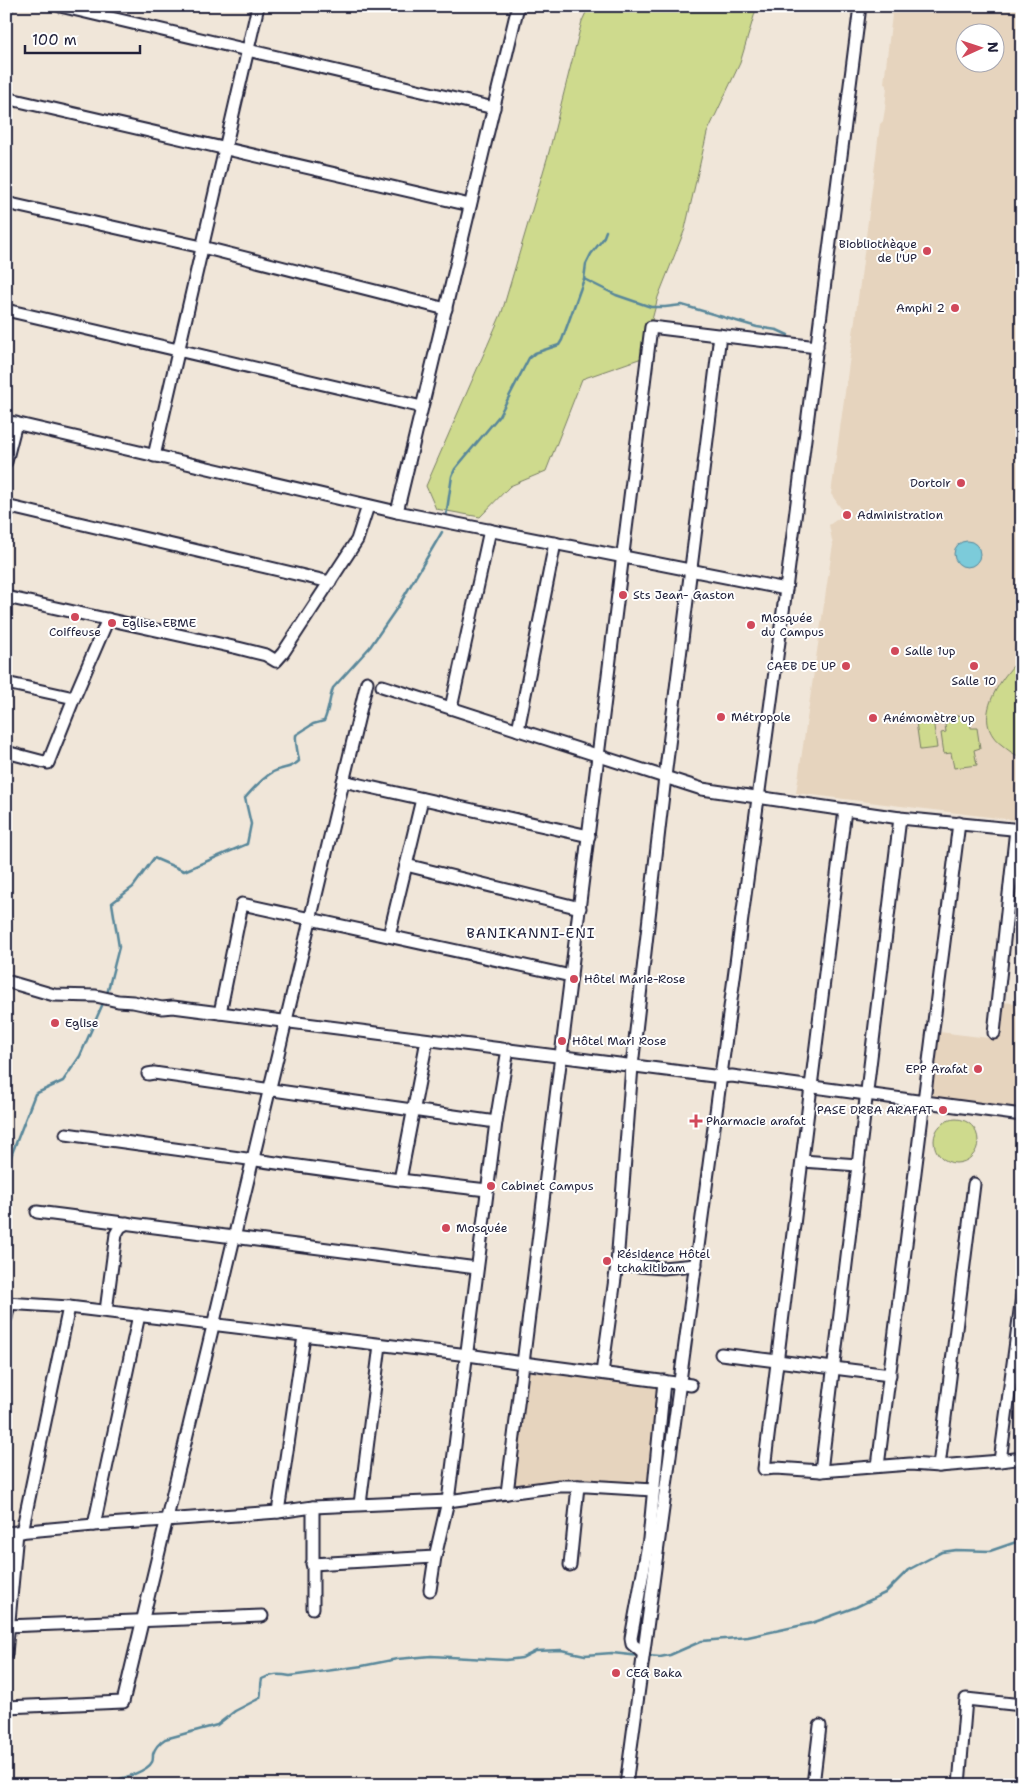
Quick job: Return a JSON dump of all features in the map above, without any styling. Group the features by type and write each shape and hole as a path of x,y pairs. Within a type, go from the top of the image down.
{"street":[{"path":"6,10 7,6"},
{"path":"60,6 494,108"},
{"path":"154,456 258,6"},
{"path":"398,512 518,6"},
{"path":"626,1785 643,1653 685,1384 696,1265 786,589 860,6"},
{"path":"6,98 470,205"},
{"path":"6,203 202,247 446,309"},
{"path":"6,310 422,408"},
{"path":"507,1493 651,327 817,347"},
{"path":"602,1374 617,1264 632,1066 665,777 720,335"},
{"path":"6,462 11,422 368,506 786,589"},
{"path":"6,506 330,582"},
{"path":"6,597 266,654 276,662 357,540 368,506"},
{"path":"451,708 490,530"},
{"path":"518,730 554,543"},
{"path":"6,752 48,763 108,619"},
{"path":"6,1707 123,1702 367,682"},
{"path":"6,683 74,698"},
{"path":"382,686 702,789 900,818 1019,829 994,1033"},
{"path":"344,781 589,836"},
{"path":"389,936 422,798"},
{"path":"845,810 764,1469 821,1471 910,1464 939,1466 1000,1462 1022,1458"},
{"path":"821,1471 900,818"},
{"path":"878,1466 959,823"},
{"path":"406,865 580,908"},
{"path":"220,1013 242,904 572,976"},
{"path":"6,981 54,995 96,996 118,1002 133,1002 162,1008 173,1007 721,1077 732,1076 1022,1115"},
{"path":"400,1180 427,1040"},
{"path":"430,1590 435,1556 448,1502 496,1122 508,1049"},
{"path":"148,1074 154,1072 496,1122"},
{"path":"66,1134 400,1180 487,1190"},
{"path":"802,1161 858,1166"},
{"path":"939,1466 974,1184"},
{"path":"37,1212 477,1268"},
{"path":"106,1311 116,1234 120,1227 127,1223"},
{"path":"617,1264 662,1268 696,1265"},
{"path":"1000,1462 1022,1296"},
{"path":"6,1318 8,1303 69,1307 468,1354 685,1384"},
{"path":"6,1654 15,1532 69,1307"},
{"path":"94,1525 139,1316"},
{"path":"278,1512 304,1336"},
{"path":"360,1504 380,1345"},
{"path":"721,1354 890,1375"},
{"path":"643,1653 632,1644 631,1638 647,1553 664,1381"},
{"path":"15,1532 278,1512 313,1507 448,1502 559,1486 653,1490"},
{"path":"570,1565 578,1486"},
{"path":"313,1507 313,1608"},
{"path":"312,1564 435,1556"},
{"path":"7,1626 262,1616"},
{"path":"958,1785 966,1699 1022,1705"},
{"path":"812,1785 820,1726"}],"shaded area":[{"path":"893,6 1022,6 1022,821 796,793 833,545 829,525 845,514 831,494 880,124 883,121 887,87 884,83"},
{"name":"EPP Arafat","path":"1002,1002 1022,1004 1022,1109 931,1099 939,1032 997,1039"},
{"path":"525,1368 662,1384 650,1487 510,1491"}],"green space":[{"path":"589,6 757,6 740,63 707,133 685,229 658,297 642,358 582,379 546,471 510,486 480,517 436,509 426,486 502,312 549,152 582,21"},
{"path":"1022,664 1022,757 1002,745 993,736 988,716 994,694 1000,683 1014,665"},
{"path":"969,714 971,728 977,728 980,748 974,750 977,765 954,768 951,753 944,754 941,733 946,732 944,718"},
{"path":"933,719 937,748 920,750 916,722"},
{"path":"952,1119 960,1119 972,1125 978,1141 972,1157 960,1163 952,1163 940,1157 934,1145 934,1137 940,1125"}],"water":[{"path":"967,541 976,545 980,554 976,563 967,567 958,563 954,554 958,545"}],"waterway":[{"path":"446,517 452,476 455,469 499,416 529,358 535,353 559,345 584,279 586,264 603,239 606,231"},
{"path":"584,279 616,295 651,307 682,305 757,327 777,330 788,335"},
{"path":"107,994 119,947 112,903 133,887 154,858 184,871 247,844 251,824 245,798 269,774 299,761 296,735 313,724 324,721 333,688 370,647 399,605 442,532"},
{"path":"6,1169 35,1094 63,1081 80,1056 104,1001"},
{"path":"648,1656 660,1657 670,1655 702,1641 748,1637 812,1623 856,1607 885,1593 908,1570 942,1552 956,1550 990,1551 1022,1540"},
{"path":"101,1785 137,1773 149,1766 156,1747 165,1739 217,1725 235,1711 260,1698 262,1679 272,1675 290,1676 397,1659 431,1656 506,1660 522,1658 536,1651 561,1650 585,1655 612,1653 640,1656"}],"place":[{"name":"Biobliothèque de l'UP","path":"927,251"},
{"name":"Amphi 2","path":"955,308"},
{"name":"Dortoir","path":"961,483"},
{"name":"Administration","path":"847,515"},
{"name":"Sts Jean- Gaston","path":"623,595"},
{"name":"Coiffeuse","path":"75,617"},
{"name":"Eglise. EBME","path":"112,623"},
{"name":"Mosquée du Campus","path":"751,625"},
{"name":"Salle 1up","path":"895,651"},
{"name":"CAEB DE UP","path":"846,666"},
{"name":"Salle 10","path":"974,666"},
{"name":"Métropole","path":"721,717"},
{"name":"Anémomètre up","path":"873,718"},
{"name":"Hôtel Marie-Rose","path":"574,979"},
{"name":"Eglise","path":"55,1023"},
{"name":"Hôtel Mari Rose","path":"562,1041"},
{"name":"EPP Arafat","path":"978,1069"},
{"name":"PASE DRBA ARAFAT","path":"943,1110"},
{"name":"Pharmacie arafat","path":"696,1121"},
{"name":"Cabinet Campus","path":"491,1186"},
{"name":"Mosquée","path":"446,1228"},
{"name":"Résidence Hôtel tchakitibam","path":"607,1261"},
{"name":"CEG Baka","path":"616,1673"}],"district":[{"name":"BANIKANNI-ENI","path":"531,933"}]}
